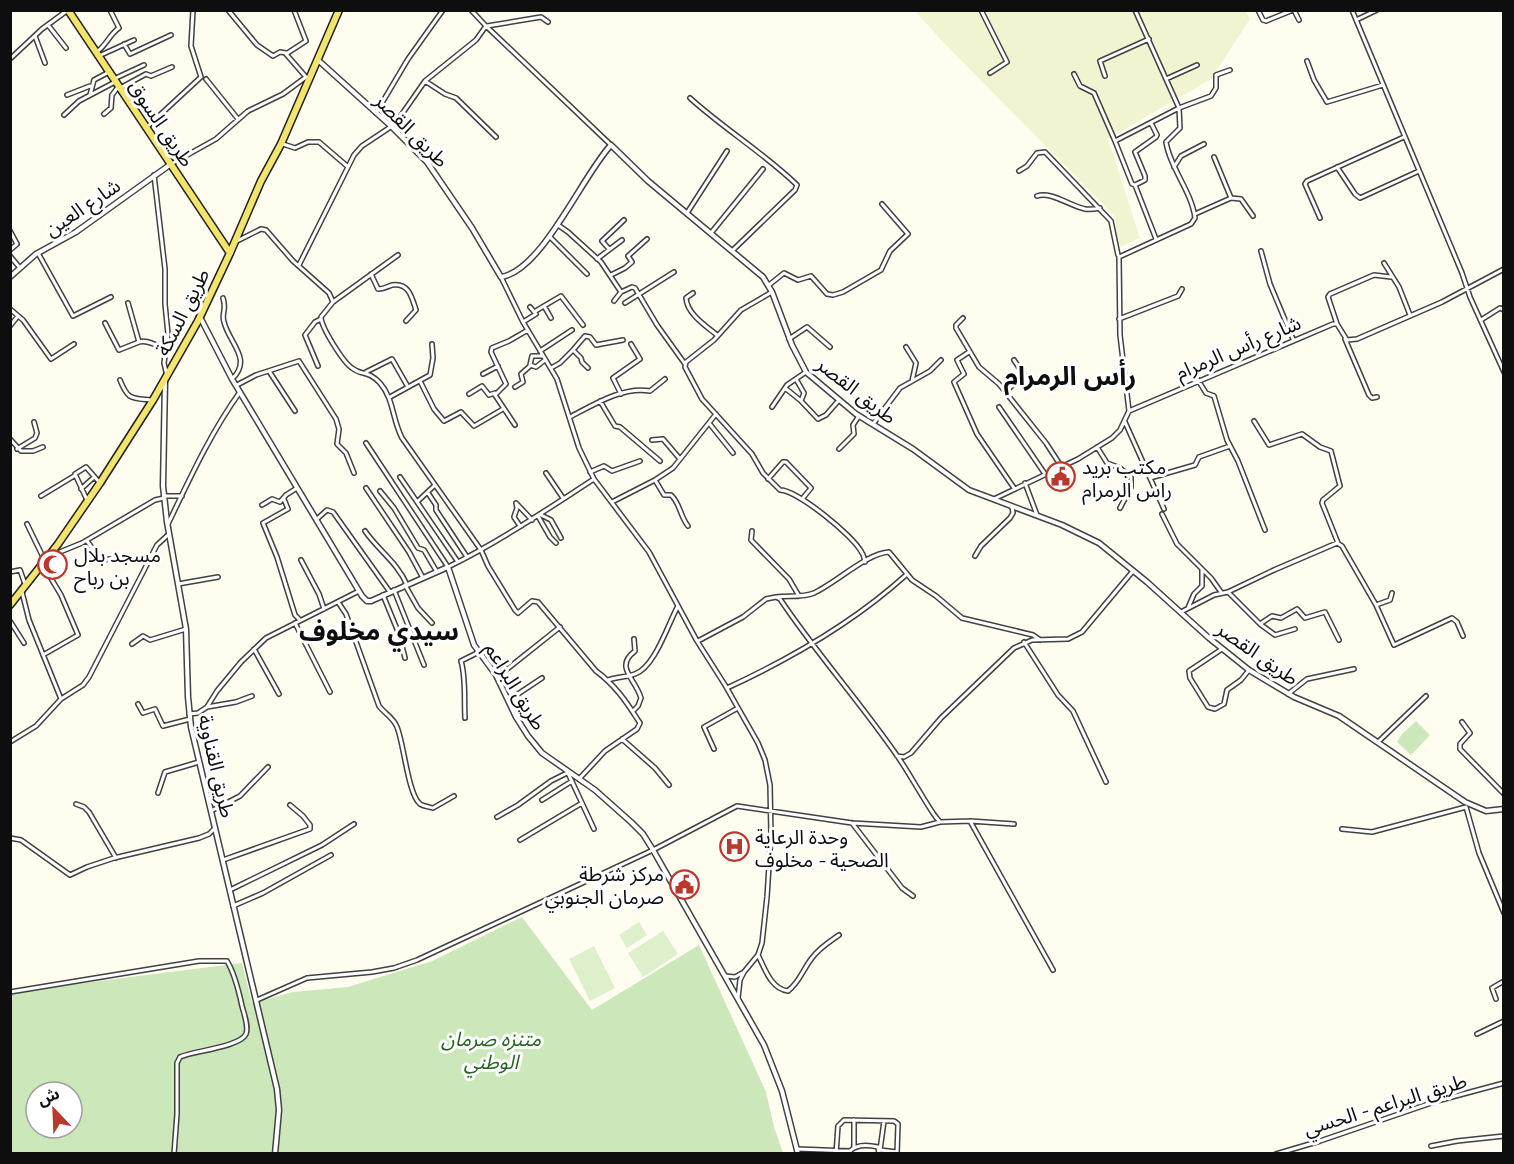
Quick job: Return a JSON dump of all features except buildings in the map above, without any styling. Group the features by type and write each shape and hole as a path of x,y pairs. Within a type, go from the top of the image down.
{"main road":[{"name":"طريق السوق","path":"69,10 225,240 234,244"},
{"name":"طريق السوق","path":"69,10 230,253"},
{"name":"طريق السكة","path":"10,605 88,501 166,378 200,316 230,253 261,181 281,144 307,78 318,60 339,10"}],"street":[{"path":"10,59 48,25 69,10"},
{"path":"100,53 119,28 110,10"},
{"path":"172,163 216,139 248,111 283,94 307,78 286,53 280,52 273,56 263,49 228,10"},
{"path":"286,53 306,40 294,10"},
{"path":"376,113 408,59 442,10"},
{"path":"471,10 611,145 580,188 544,246 509,275 501,277 523,322 560,384 579,448 590,472 649,552 697,641 758,743 765,760 770,785 771,812 767,897 762,943 758,955 744,972 738,988 738,998"},
{"path":"981,10 1007,62 990,73"},
{"path":"1119,257 1191,224 1195,214 1174,167 1166,142 1179,130 1181,124 1179,108 1136,10"},
{"path":"1258,10 1263,20 1266,21 1293,10 1299,20"},
{"path":"1352,10 1503,372"},
{"path":"1362,10 1365,16"},
{"path":"1356,20 1377,10"},
{"path":"148,126 201,77 191,46 194,11"},
{"path":"298,265 358,150 399,119 424,81 476,40 486,26 540,17 548,22"},
{"path":"48,25 66,48"},
{"path":"124,44 130,54 171,35"},
{"path":"35,36 45,63"},
{"path":"1105,76 1100,61 1149,39"},
{"path":"100,53 134,40"},
{"name":"طريق القصر","path":"318,60 421,154 440,179 501,277"},
{"path":"1306,61 1327,102 1383,85"},
{"path":"104,114 111,108 118,83 144,65"},
{"path":"1166,79 1197,65"},
{"path":"64,115 75,104 90,95 118,83 146,75 151,76 172,67"},
{"path":"1115,141 1179,108 1214,94 1216,75 1230,70"},
{"path":"90,95 94,80 109,72"},
{"path":"1074,74 1080,86 1094,93 1156,239"},
{"path":"206,79 238,119"},
{"path":"424,81 456,98 496,137"},
{"path":"67,95 91,86"},
{"path":"690,98 727,130 771,160 796,185 795,190 733,250"},
{"path":"1135,185 1146,178 1135,152 1156,137 1151,123"},
{"path":"1320,218 1305,182 1404,137"},
{"path":"281,144 295,148 308,142 319,141 348,166"},
{"path":"1174,167 1181,156 1204,144"},
{"name":"طريق القصر","path":"611,145 648,181 755,269 769,285 789,339 806,372 859,416 926,458 960,485 1094,540 1133,570 1249,670 1288,694 1339,716 1465,805 1486,811 1503,809"},
{"path":"687,213 727,151"},
{"path":"993,500 1117,435 1129,411 1119,319 1119,257 1113,223 1043,151 1037,153 1027,166 1019,171"},
{"path":"1214,157 1231,198"},
{"name":"شارع العين","path":"10,277 38,253 68,238 172,163"},
{"path":"1337,167 1354,194 1360,198 1419,171"},
{"path":"711,233 763,169"},
{"path":"154,175 165,269 167,348 164,363 166,378"},
{"path":"1037,196 1040,194 1048,196 1085,209 1100,208"},
{"path":"1195,214 1231,198 1241,199 1253,216"},
{"path":"769,285 784,273 798,280 811,276 824,292 833,295 843,292 881,270 890,251 908,234 882,204"},
{"path":"609,249 602,241 624,220"},
{"path":"558,225 597,259 611,275 621,292"},
{"path":"234,244 261,229 267,230 279,246 329,293 333,302"},
{"path":"10,231 18,244 10,250"},
{"path":"238,233 249,236"},
{"path":"550,237 586,274"},
{"path":"611,275 633,262 628,256 646,239"},
{"path":"597,259 622,240"},
{"path":"1261,251 1270,284 1293,339"},
{"path":"38,253 73,316 111,297"},
{"path":"318,366 305,335 315,322 321,319 324,311 333,302 398,255"},
{"path":"10,256 20,268"},
{"path":"1384,263 1410,315"},
{"path":"1344,338 1353,340 1468,289 1503,269"},
{"path":"625,303 674,272"},
{"path":"371,274 378,289 395,285 410,291 416,310 406,321"},
{"path":"1377,397 1372,398 1369,395 1337,324 1328,297 1330,294 1374,275 1391,276"},
{"path":"614,301 621,292 633,286 685,364 686,371 698,392 751,452 768,479 780,490 788,490 803,498 861,550 865,562"},
{"path":"1119,319 1178,296 1182,289"},
{"path":"685,364 741,310 772,292"},
{"path":"693,293 686,298 688,307 717,335"},
{"path":"534,312 561,296 583,324"},
{"path":"223,298 226,307 223,319 242,363 240,371 232,379"},
{"path":"128,303 139,342"},
{"path":"544,306 551,318"},
{"path":"523,322 536,314 531,307"},
{"path":"1481,320 1500,308 1503,310"},
{"path":"10,309 51,358 75,344"},
{"path":"10,326 18,316"},
{"path":"200,316 232,379 367,601 448,567 481,550 539,516 594,479"},
{"path":"963,318 956,324 956,328 969,352 979,367 999,384 1046,442 1061,466"},
{"path":"321,319 326,331 349,365 374,377 390,397 397,429 481,550 516,612 518,613 532,601 536,601 633,711 639,725 605,751 579,779"},
{"path":"105,323 119,350 145,341 167,348"},
{"name":"شارع رأس الرمرام","path":"1129,411 1293,339 1337,324"},
{"path":"789,339 807,327 830,347"},
{"path":"469,394 482,386 489,395 506,384 491,352 492,348 528,330"},
{"path":"540,351 572,330"},
{"path":"551,368 560,363 585,336 590,337 596,345 622,340"},
{"path":"390,397 431,373 432,344"},
{"path":"621,394 613,378 640,359 631,344"},
{"path":"906,347 916,363 912,381"},
{"path":"573,350 588,368"},
{"path":"969,352 956,362 964,374 954,382 977,434 1014,488"},
{"path":"531,366 529,362 532,356 543,356"},
{"path":"366,372 392,359 408,387"},
{"path":"515,387 523,383 520,374 545,360"},
{"path":"873,424 900,388 930,371 941,360"},
{"path":"1005,392 1024,375 1014,360"},
{"path":"237,385 246,379 296,361 300,362 336,419 339,429 337,444 346,453 354,473"},
{"path":"483,374 498,366"},
{"path":"269,371 295,411"},
{"path":"772,407 784,388 806,372"},
{"name":"طريق القناوية","path":"166,378 164,497 186,629 190,716 277,1089 279,1110 275,1154"},
{"path":"570,417 600,401 621,394 638,390 650,391 665,379"},
{"path":"796,379 804,393 800,400"},
{"path":"120,380 128,396 135,399 153,400"},
{"path":"1198,380 1206,393 1214,396 1230,446 1264,530"},
{"path":"420,381 434,409 444,421 461,412 474,426 503,409"},
{"path":"784,388 819,419 839,400"},
{"path":"168,525 222,419 240,392"},
{"path":"495,393 515,425"},
{"path":"600,401 615,426 620,427 660,461"},
{"path":"999,407 1045,474"},
{"path":"612,502 655,480 672,468 716,414"},
{"path":"839,449 854,434 853,425 859,416"},
{"path":"1254,421 1269,445 1302,434 1320,447 1331,451 1340,486 1322,503 1338,543 1342,546 1376,605 1394,645 1452,618 1457,621 1463,636"},
{"path":"17,449 35,438 37,433 34,422"},
{"path":"1125,422 1177,544 1202,568 1221,592"},
{"path":"709,423 733,453"},
{"path":"10,439 21,451 43,447"},
{"path":"652,440 663,439 680,459"},
{"path":"366,443 448,567"},
{"path":"1150,478 1195,465 1199,457 1230,446"},
{"path":"1097,447 1107,463 1120,468 1131,477 1131,487 1120,508"},
{"path":"590,472 604,466 612,471 640,461"},
{"path":"768,479 783,462 786,462 811,488 803,498"},
{"path":"41,496 86,467 93,478 100,483"},
{"path":"546,473 563,498"},
{"path":"74,476 88,501"},
{"path":"400,477 458,562"},
{"path":"81,489 93,478"},
{"path":"655,480 664,495 670,495 675,499 680,514 688,526"},
{"path":"1026,483 1037,516"},
{"path":"417,502 435,485"},
{"path":"262,505 272,500 279,503 285,495 297,488"},
{"path":"366,488 409,552 423,578"},
{"path":"380,491 394,508 418,548 424,550 436,572"},
{"path":"428,493 436,505 436,510 467,557"},
{"path":"45,560 87,541 158,498 182,496"},
{"path":"284,499 288,509 263,523 277,557 296,618 301,620"},
{"path":"520,526 514,517 516,503 532,520"},
{"path":"975,556 981,546 1010,518 1013,513 1012,507"},
{"path":"317,519 327,510 333,512 392,591 424,665"},
{"path":"539,516 551,520 561,538"},
{"path":"539,516 550,537 556,543"},
{"path":"27,524 78,635 43,654"},
{"path":"365,531 375,545 400,570 418,609 432,623"},
{"path":"752,531 752,540 789,579 799,596"},
{"path":"10,742 36,726 62,699 83,685 157,545 169,534"},
{"path":"87,541 101,560 110,559"},
{"path":"1181,612 1221,592 1228,592 1338,543"},
{"path":"697,641 743,617 766,599 816,592 874,556 889,552 906,575 964,620 1033,635 1040,640"},
{"path":"301,560 319,594 324,609"},
{"name":"طريق البراعم","path":"448,567 471,638 496,675 522,727 534,745 631,822 643,834 653,850 764,1045 791,1121 797,1151"},
{"path":"1188,608 1194,594 1202,586 1202,568"},
{"path":"10,572 20,570 29,620 62,699"},
{"path":"897,756 904,757 910,753 941,718 1008,652 1024,642 1068,639 1082,632 1133,570"},
{"path":"727,688 796,654 860,614 906,575"},
{"path":"178,584 218,578"},
{"path":"207,708 217,691 266,638 359,591"},
{"path":"1228,592 1260,624 1275,635 1295,629"},
{"path":"1376,605 1390,600 1392,593"},
{"path":"383,595 399,634 405,658"},
{"path":"776,597 780,599 798,627 897,756 940,822"},
{"path":"338,602 346,614 379,706 390,715 397,727 418,803 433,808 454,796"},
{"path":"608,680 640,671 652,659 678,606"},
{"path":"1260,624 1272,616 1281,618 1297,609 1305,618 1323,611 1328,615 1338,640"},
{"path":"10,621 24,643"},
{"path":"295,622 330,692"},
{"path":"496,675 506,670 560,627"},
{"path":"132,644 143,636 150,640 186,629"},
{"path":"633,711 641,698 626,659 635,651 634,639"},
{"path":"1024,642 1058,695 1073,711 1106,782"},
{"path":"254,649 279,694"},
{"path":"1222,649 1189,671 1190,678 1208,707 1215,709 1224,704 1227,690 1241,680 1249,670"},
{"path":"465,718 463,689 465,675 461,661 479,652"},
{"path":"1288,694 1307,679 1354,669"},
{"path":"509,700 542,678"},
{"path":"138,704 143,713 155,709 163,726 207,708 252,696"},
{"path":"1378,742 1426,696"},
{"path":"714,748 704,727 738,708"},
{"path":"1462,722 1470,734 1460,744 1460,749 1503,794"},
{"path":"622,739 655,768 669,785"},
{"path":"158,793 165,772 199,762"},
{"path":"211,811 240,796 268,767"},
{"path":"497,817 569,772 594,829"},
{"path":"542,800 572,781"},
{"path":"520,840 582,803"},
{"path":"76,804 89,812 116,858"},
{"path":"223,860 310,829 307,821 290,805"},
{"path":"1342,829 1372,832 1465,805 1479,853 1503,913"},
{"path":"256,1000 307,978 372,972 394,968 417,960 653,850 737,806 852,823 921,826 940,822 970,821 1014,824"},
{"path":"970,821 1053,970"},
{"path":"852,823 902,888 913,896"},
{"path":"230,890 322,845 354,824"},
{"path":"10,838 16,838 32,848 68,875 116,858 199,838 209,834 215,828"},
{"path":"233,906 263,893 331,855"},
{"path":"758,955 774,984 788,991 795,985 810,959 820,948 839,935"},
{"path":"10,992 199,961 227,961 243,1008 246,1035 242,1039 221,1047 180,1058 177,1064 174,1154"},
{"path":"724,975 735,976 744,972"},
{"path":"1496,999 1492,988 1503,981"},
{"path":"1477,1034 1503,1021"},
{"name":"طريق البراعم - الحسي","path":"1276,1154 1437,1101 1503,1083"},
{"path":"836,1152 839,1123 844,1120 894,1121 898,1124 897,1153 879,1152"},
{"path":"797,1151 851,1152 854,1147 854,1120"},
{"path":"879,1152 884,1121"},
{"path":"1431,1146 1503,1136"},
{"path":"854,1147 878,1147 879,1152"}],"green space":[{"path":"1245,10 1250,19 1211,79 1108,139 1140,238 1117,248 1115,216 915,11"},
{"path":"1416,721 1430,735 1411,755 1397,742"},
{"name":"متنزه صرمان الوطني","path":"522,917 592,1010 699,945 766,1092 783,1153 11,1154 11,992 242,963 252,1003 293,992 348,987 432,961"},
{"path":"639,922 647,935 627,948 619,935"},
{"path":"663,931 678,954 643,977 628,953"},
{"path":"594,946 615,988 590,1001 569,959"}],"place":[{"name":"مكتب بريد راس الرمرام","path":"1061,477"},
{"name":"مسجد بلال بن رباح","path":"53,565"},
{"name":"وحدة الرعاية الصحية - مخلوف","path":"734,847"},
{"name":"مركز شرطة صرمان الجنوبي","path":"685,884"}],"district":[{"name":"رأس الرمرام","path":"1070,375"},
{"name":"سيدي مخلوف","path":"379,630"}]}
